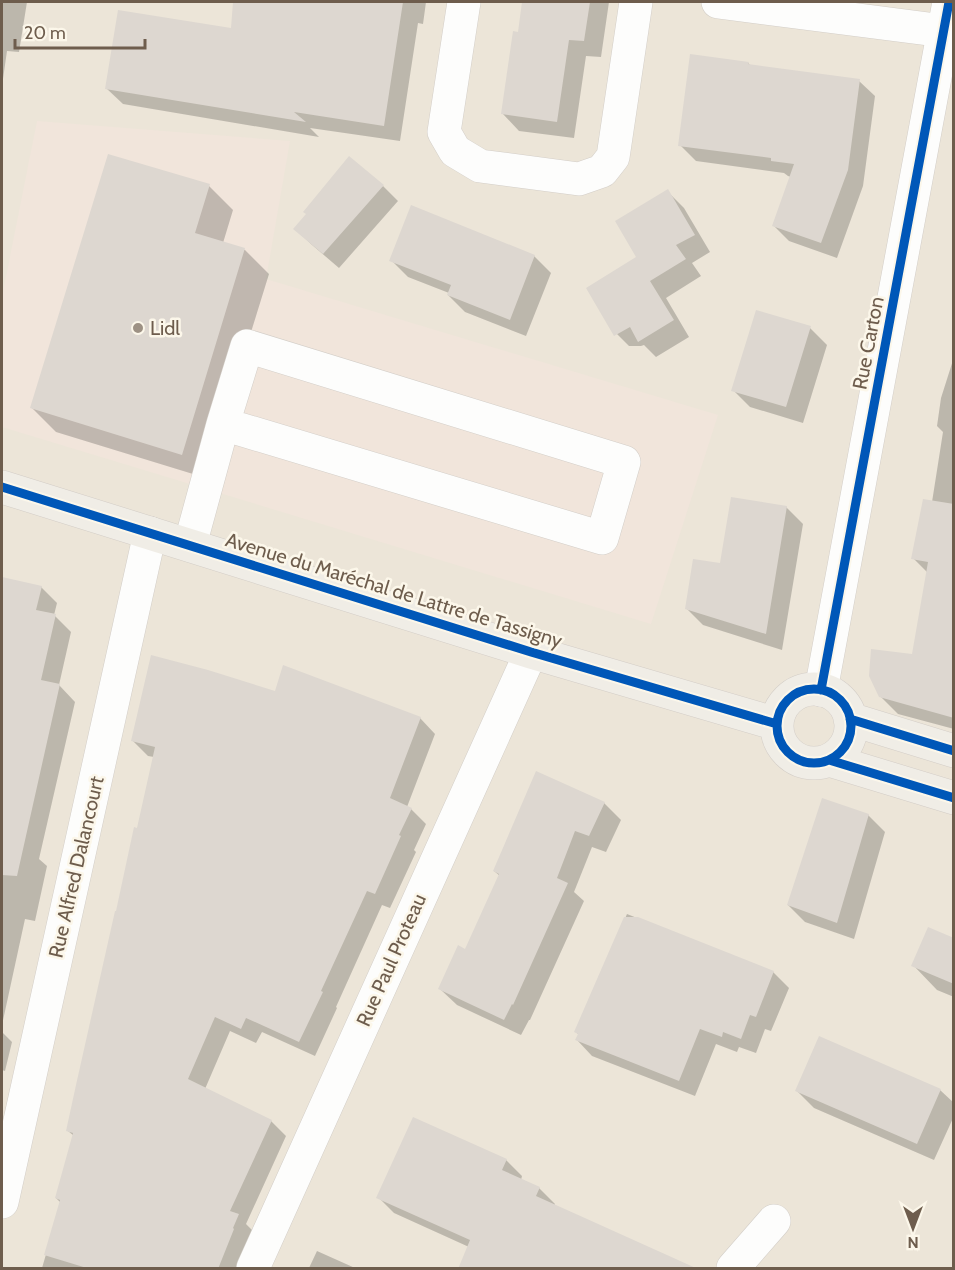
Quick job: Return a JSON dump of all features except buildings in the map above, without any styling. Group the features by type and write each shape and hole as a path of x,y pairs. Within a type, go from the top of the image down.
{"main road":[{"name":"Avenue du Maréchal de Lattre de Tassigny","path":"2,487 531,652 777,724"},
{"path":"809,689 821,690 841,700 850,719 846,746 829,760 816,763 804,762 792,756 778,737 779,712 796,694 809,689"},
{"path":"850,719 954,751"},
{"path":"829,760 954,798"}],"street":[{"path":"464,2 444,132 455,151 480,166 579,179 602,171 613,157 636,2"},
{"path":"718,2 947,16"},
{"name":"Rue Carton","path":"821,690 947,16"},
{"path":"190,545 222,424 247,346 624,462 602,538 222,424"},
{"name":"Rue Alfred Dalancourt","path":"2,1202 150,533"},
{"name":"Rue Paul Proteau","path":"253,1269 531,652"},
{"path":"733,1269 774,1221"}],"shaded area":[{"path":"2,2 953,2 953,1268 2,1268"},
{"path":"37,121 290,141 266,279 718,415 651,624 2,427 2,297"}],"cycle path":[{"path":"821,690 949,2"},
{"path":"2,487 531,652 777,724"},
{"path":"814,689 828,692 840,700 848,712 851,726 848,740 840,752 828,760 814,763 800,760 788,752 780,740 777,726 780,712 788,700 800,692 814,689"},
{"path":"850,719 954,751"},
{"path":"829,760 954,798"}],"place":[{"name":"Lidl","path":"138,328"}]}
